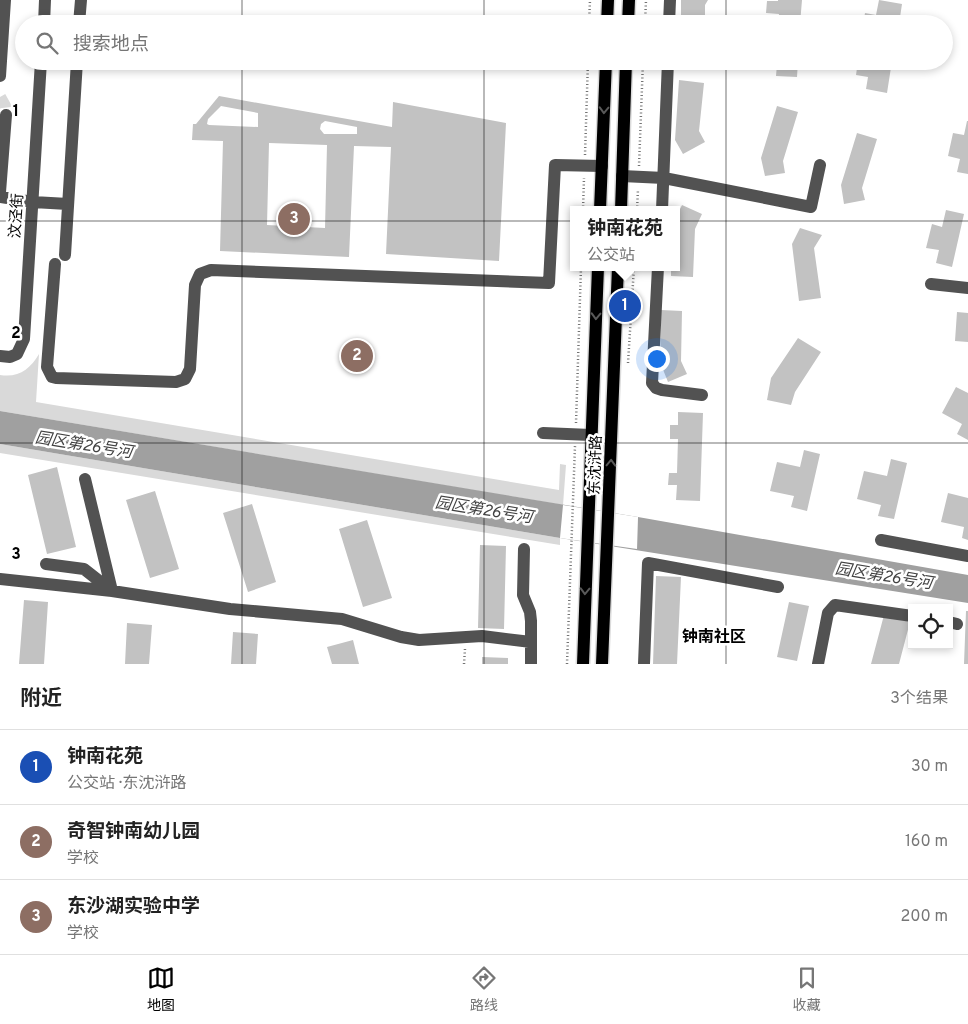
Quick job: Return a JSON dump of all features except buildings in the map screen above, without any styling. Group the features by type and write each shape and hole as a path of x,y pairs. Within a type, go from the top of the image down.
{"main road":[{"path":"607,15 608,0"},
{"path":"628,15 629,0"},
{"path":"600,206 606,70"},
{"path":"621,206 626,70"},
{"name":"东沈浒路","path":"583,664 598,271"},
{"name":"东沈浒路","path":"602,664 618,271"}],"street":[{"path":"0,76 5,0"},
{"path":"44,15 45,0"},
{"path":"80,15 81,0"},
{"path":"669,15 670,0"},
{"name":"汶泾街","path":"0,356 17,354 24,339 40,70"},
{"path":"65,255 76,70"},
{"path":"662,206 668,70"},
{"path":"0,192 6,115"},
{"path":"54,264 47,368 52,376 56,378 176,382 185,379 190,369 195,285 200,274 206,271 549,283 555,165 602,166"},
{"path":"622,176 664,178 811,207 820,165"},
{"path":"0,197 33,202 68,204"},
{"path":"0,203 13,205 33,202"},
{"path":"658,271 652,383 656,388 662,390 702,395"},
{"path":"931,284 967,284"},
{"path":"543,433 591,434"},
{"path":"85,479 112,591"},
{"path":"880,540 968,556"},
{"path":"524,548 522,595 530,612 530,664"},
{"path":"644,664 648,562 778,587"},
{"path":"46,564 84,569 112,591"},
{"path":"0,578 112,591 230,609 342,619 402,637 420,640 482,636 531,642"},
{"path":"818,664 828,614 834,606 908,615"}],"path":[{"path":"589,15 590,0"},
{"path":"645,15 646,0"},
{"path":"583,206 588,70"},
{"path":"637,206 644,70"},
{"path":"567,664 581,271"},
{"path":"464,664 465,643"}],"shaded area":[{"path":"39,354 36,402 559,490 560,464 566,465 563,505 0,411 0,375 18,374 28,368"},
{"path":"0,444 560,538 560,545 0,453"}],"water":[{"name":"园区第26号河","path":"0,411 638,517 968,575 968,603 560,538 0,444"}],"pier":[{"path":"563,505 638,517 637,549 560,538"}],"tunnel":[{"path":"0,97 5,106 6,115"}],"place":[{"name":"东沙湖实验中学","path":"294,219"},
{"name":"钟南花苑","path":"625,306"},
{"name":"奇智钟南幼儿园","path":"357,356"}],"district":[{"name":"钟南社区","path":"714,636"}]}
